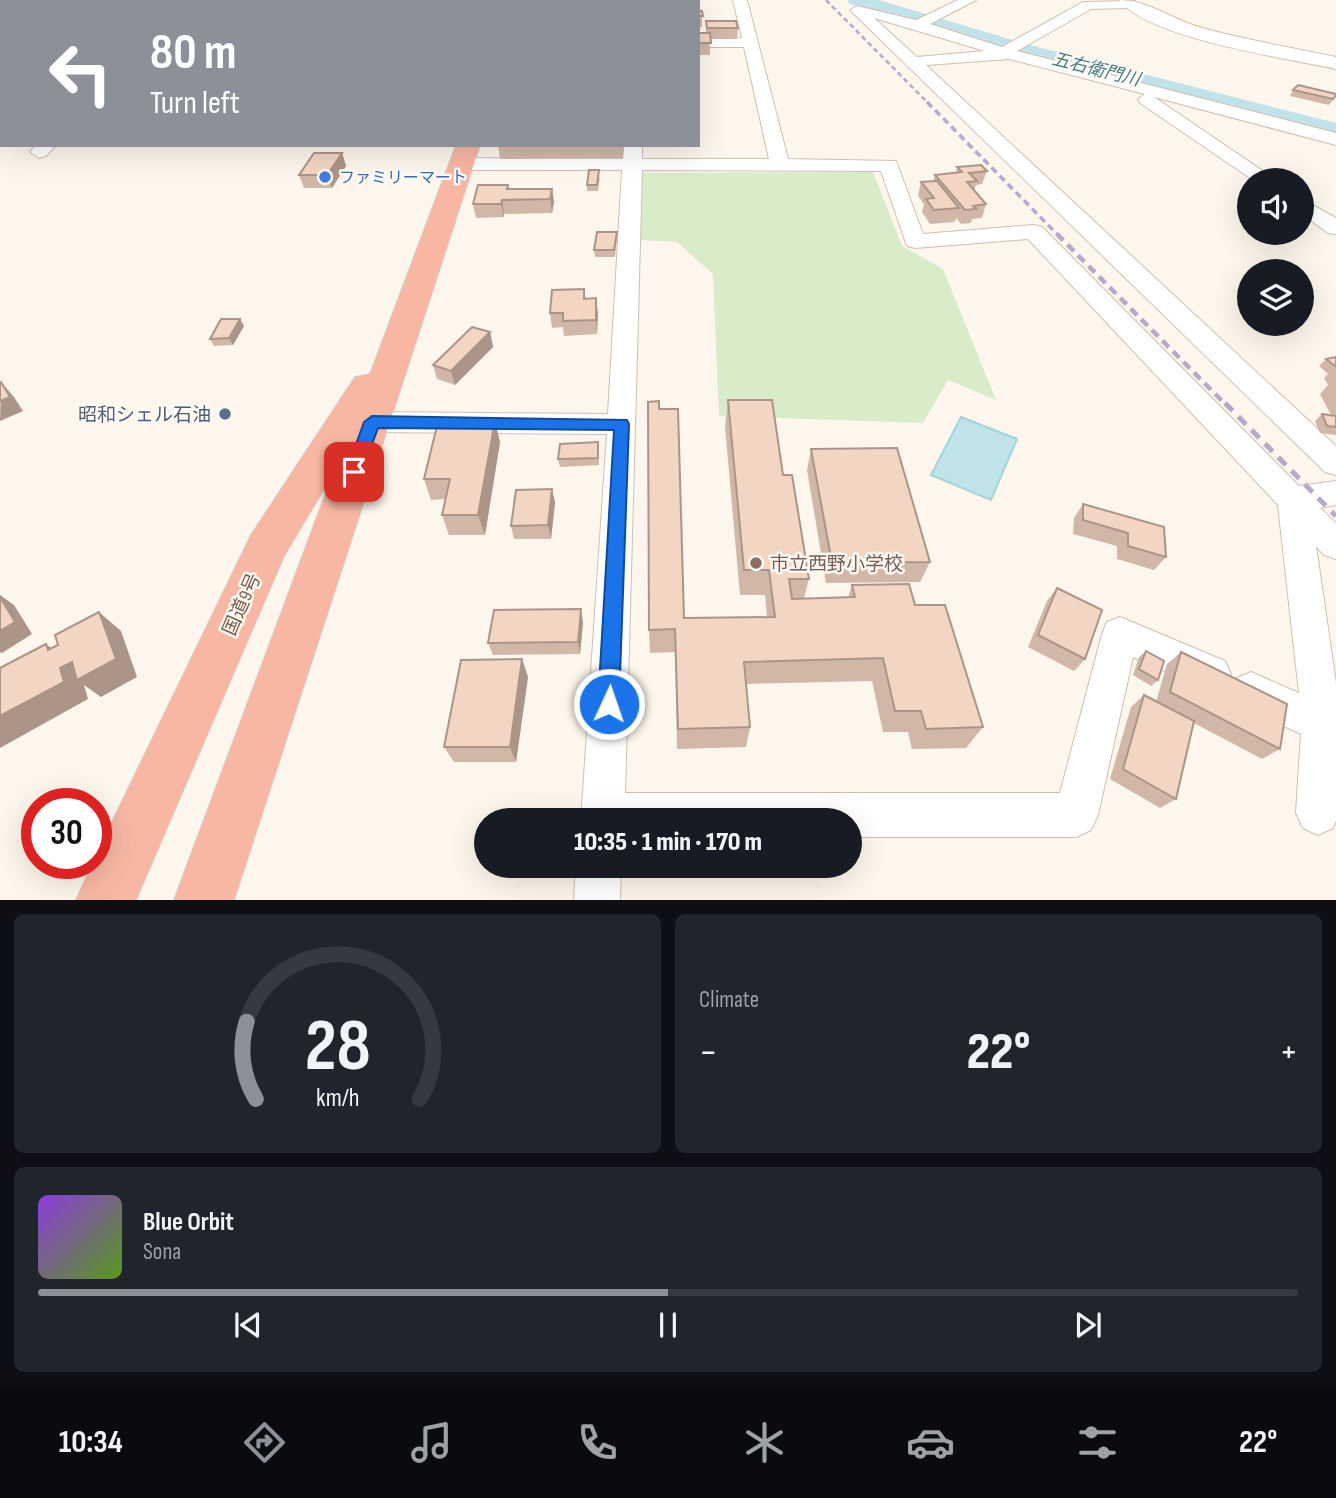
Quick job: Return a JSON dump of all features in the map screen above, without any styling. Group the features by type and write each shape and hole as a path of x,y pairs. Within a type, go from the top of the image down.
{"highway":[{"name":"国道9号","path":"204,900 465,155"},
{"name":"国道9号","path":"106,900 266,548 407,325"}],"street":[{"path":"740,0 780,164"},
{"path":"918,25 969,0"},
{"path":"1009,54 1006,51 1088,5 1129,2 1164,21 1196,31 1336,63"},
{"path":"1336,139 1129,87 1009,54 918,25 857,10 1336,464"},
{"path":"700,43 751,42"},
{"path":"918,66 920,61 1009,54"},
{"path":"1129,87 1248,168"},
{"path":"603,808 633,154"},
{"path":"465,155 633,154 780,164 889,165 915,240 1034,232 1336,545"},
{"path":"1314,213 1336,228"},
{"path":"372,422 622,424"},
{"path":"1293,499 1336,493"},
{"path":"1293,499 1322,723 1318,814"},
{"path":"862,816 1076,815 1120,634 1322,723"},
{"path":"597,900 598,878"}],"green space":[{"path":"873,172 902,246 943,269 996,400 948,380 923,423 719,416 713,274 677,242 641,240 640,173"}],"water":[{"path":"961,417 1017,439 991,500 931,475"}],"building":[{"path":"706,21 736,21 738,28 707,28"},
{"path":"700,33 710,33 711,43 700,43"},
{"path":"1298,85 1336,95 1333,99 1293,90"},
{"path":"314,153 342,153 327,175 299,175"},
{"path":"981,165 987,171 969,173 977,181 967,182 986,204 965,210 935,175 962,172 957,167"},
{"path":"589,170 599,170 597,185 587,185"},
{"path":"937,181 959,208 934,210 926,199 934,198 921,182"},
{"path":"478,185 508,185 507,189 552,189 550,199 502,200 501,204 473,204"},
{"path":"597,232 617,232 614,250 594,250"},
{"path":"584,289 584,299 596,298 596,320 563,321 563,313 550,313 552,290"},
{"path":"221,319 240,319 229,338 210,339"},
{"path":"472,327 490,332 451,371 433,365"},
{"path":"1336,357 1335,366 1326,359"},
{"path":"0,383 10,397 0,401"},
{"path":"728,400 772,400 783,475 792,475 809,579 789,579 792,599 855,597 852,585 909,584 915,605 945,605 983,727 926,729 921,711 895,711 883,658 744,662 750,727 678,729 675,629 649,630 648,402 659,401 659,409 678,409 684,618 775,617 769,570 744,570"},
{"path":"1322,414 1336,416 1336,427 1327,426"},
{"path":"495,421 478,515 442,515 450,479 424,479 438,422"},
{"path":"598,442 598,458 558,459 560,444"},
{"path":"897,448 930,562 832,563 811,449"},
{"path":"552,489 548,525 511,526 516,490"},
{"path":"1083,504 1164,527 1166,557 1128,546 1128,533 1083,520"},
{"path":"1057,588 1102,610 1085,659 1038,635"},
{"path":"0,597 15,622 0,631"},
{"path":"581,609 578,642 488,643 494,610"},
{"path":"99,612 116,659 77,680 72,662 60,668 64,682 0,716 0,668 46,644 48,650 58,645 55,635"},
{"path":"1146,651 1164,661 1158,680 1139,669"},
{"path":"1181,652 1287,704 1280,749 1170,692"},
{"path":"522,659 510,747 444,747 461,660"},
{"path":"1144,695 1194,721 1176,799 1123,769"}],"waterway":[{"name":"五右衛門川","path":"857,0 1018,49 1336,131"}],"railway":[{"path":"826,0 929,104"},
{"path":"927,102 1059,236"},
{"path":"1057,234 1226,405"},
{"path":"1225,403 1336,516"}],"place":[{"name":"ファミリーマート","path":"325,177"},
{"name":"昭和シェル石油","path":"225,414"},
{"name":"市立西野小学校","path":"756,563"}],"route":[{"path":"354,472 372,422 622,424 609,704"}]}
